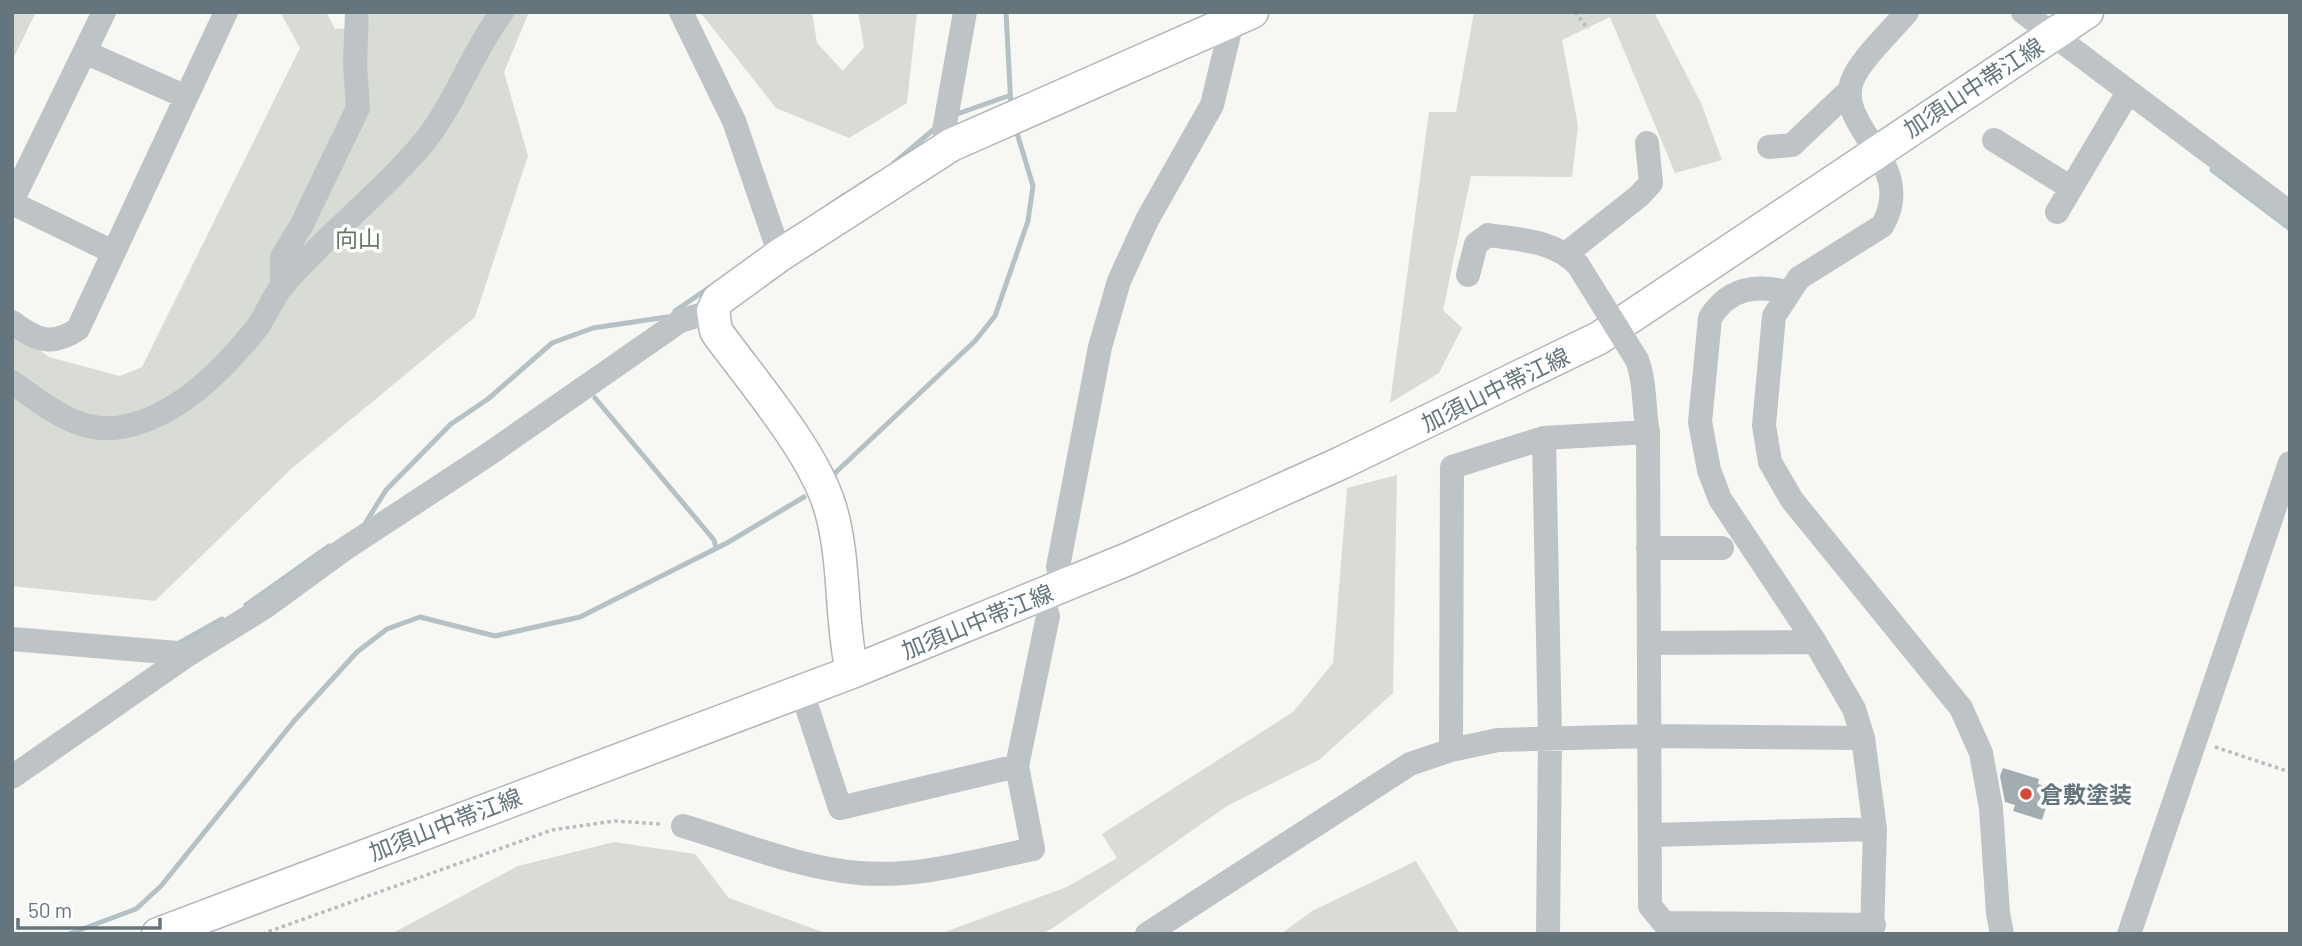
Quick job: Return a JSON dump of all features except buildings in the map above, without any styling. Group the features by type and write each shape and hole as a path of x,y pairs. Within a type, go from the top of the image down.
{"main road":[{"name":"加須山中帯江線","path":"158,934 801,689 852,672 1053,590 1341,463 1599,338 2087,12"},
{"path":"852,672 840,556 829,505 804,452 716,331 713,311 726,291 951,145 1242,17"}],"street":[{"path":"104,12 87,53 12,202 111,251"},
{"path":"12,322 29,335 50,340 64,338 78,329 111,251 226,12"},
{"path":"282,286 282,257 358,108 355,65 357,12"},
{"path":"12,382 66,419 93,427 120,428 154,418 184,400 216,373 257,327 282,286 419,148 447,107 502,12"},
{"path":"681,12 734,121 780,255"},
{"path":"951,145 944,130 965,12"},
{"path":"1769,147 1792,145 1850,90 1855,74 1907,12"},
{"path":"2023,12 2124,99 2290,214"},
{"path":"683,825 805,862 858,873 931,871 1032,849 1017,766 1100,346 1119,281 1147,220 1212,105 1242,17"},
{"path":"87,53 186,97"},
{"path":"1850,90 1857,116 1893,184 1892,206 1882,226 1799,278 1787,292 1774,316 1769,345 1764,425 1770,462 1792,500 1961,708 1981,752 1991,808 1997,913 2002,934"},
{"path":"2057,212 2124,99"},
{"path":"1994,140 2071,188"},
{"path":"1573,259 1651,183 1647,144"},
{"path":"1468,275 1476,244 1488,236 1535,242 1573,259 1637,360 1644,378 1642,401 1648,432 1650,906 1664,923 1873,930 1875,829 1863,738 1854,709 1815,642 1720,499 1709,470 1700,422 1710,318 1719,303 1735,292 1765,286 1787,292"},
{"path":"12,777 189,654 265,607 343,550 486,456 680,321 713,311"},
{"path":"1451,750 1452,467 1544,438 1648,432"},
{"path":"1544,438 1550,738 1548,934"},
{"path":"2129,934 2290,463"},
{"path":"1648,548 1722,548"},
{"path":"12,639 189,654"},
{"path":"1649,643 1815,642"},
{"path":"801,689 840,808 1017,766"},
{"path":"1147,934 1410,764 1451,750 1498,740 1550,738 1863,738"},
{"path":"1651,835 1875,829"}],"path":[{"path":"1574,12 1588,29"},
{"path":"2196,740 2290,772"},
{"path":"262,934 552,830 615,821 683,825"}],"green space":[{"path":"12,12 36,12 12,61"},
{"name":"向山","path":"280,12 326,12 335,29 368,27 370,12 529,12 504,72 528,156 475,317 291,469 155,601 12,586 12,329 49,357 120,376 142,367 300,48"},
{"path":"700,12 812,12 817,43 843,71 864,47 858,12 917,12 907,103 849,138 776,108"},
{"path":"1474,12 1654,12 1701,103 1722,160 1675,173 1610,17 1562,40 1578,126 1572,177 1471,176 1443,310 1462,328 1439,373 1390,403 1429,112 1456,112"},
{"path":"1397,475 1393,693 1319,760 1227,806 1053,928 1040,934 939,934 1067,887 1117,858 1102,834 1293,712 1333,663 1347,488"},
{"path":"614,842 695,854 729,898 828,934 391,934 518,866"},
{"path":"1416,861 1460,934 1281,934 1312,911"}],"waterway":[{"path":"1006,12 1011,107"},
{"path":"957,114 1008,96"},
{"path":"893,164 933,130"},
{"path":"834,474 975,341 995,316 1028,221 1033,186 1017,133"},
{"path":"2212,170 2290,229"},
{"path":"831,204 876,175"},
{"path":"675,311 710,287"},
{"path":"366,522 386,490 451,424 488,399 552,343 593,328 667,317"},
{"path":"595,398 714,540 716,548"},
{"path":"69,934 136,909 161,886 294,721 357,652 387,629 420,617 495,636 580,617 727,543 804,497"},
{"path":"246,605 329,546"},
{"path":"179,643 222,619"}],"place":[{"name":"倉敷塗装","path":"2026,794"}]}
